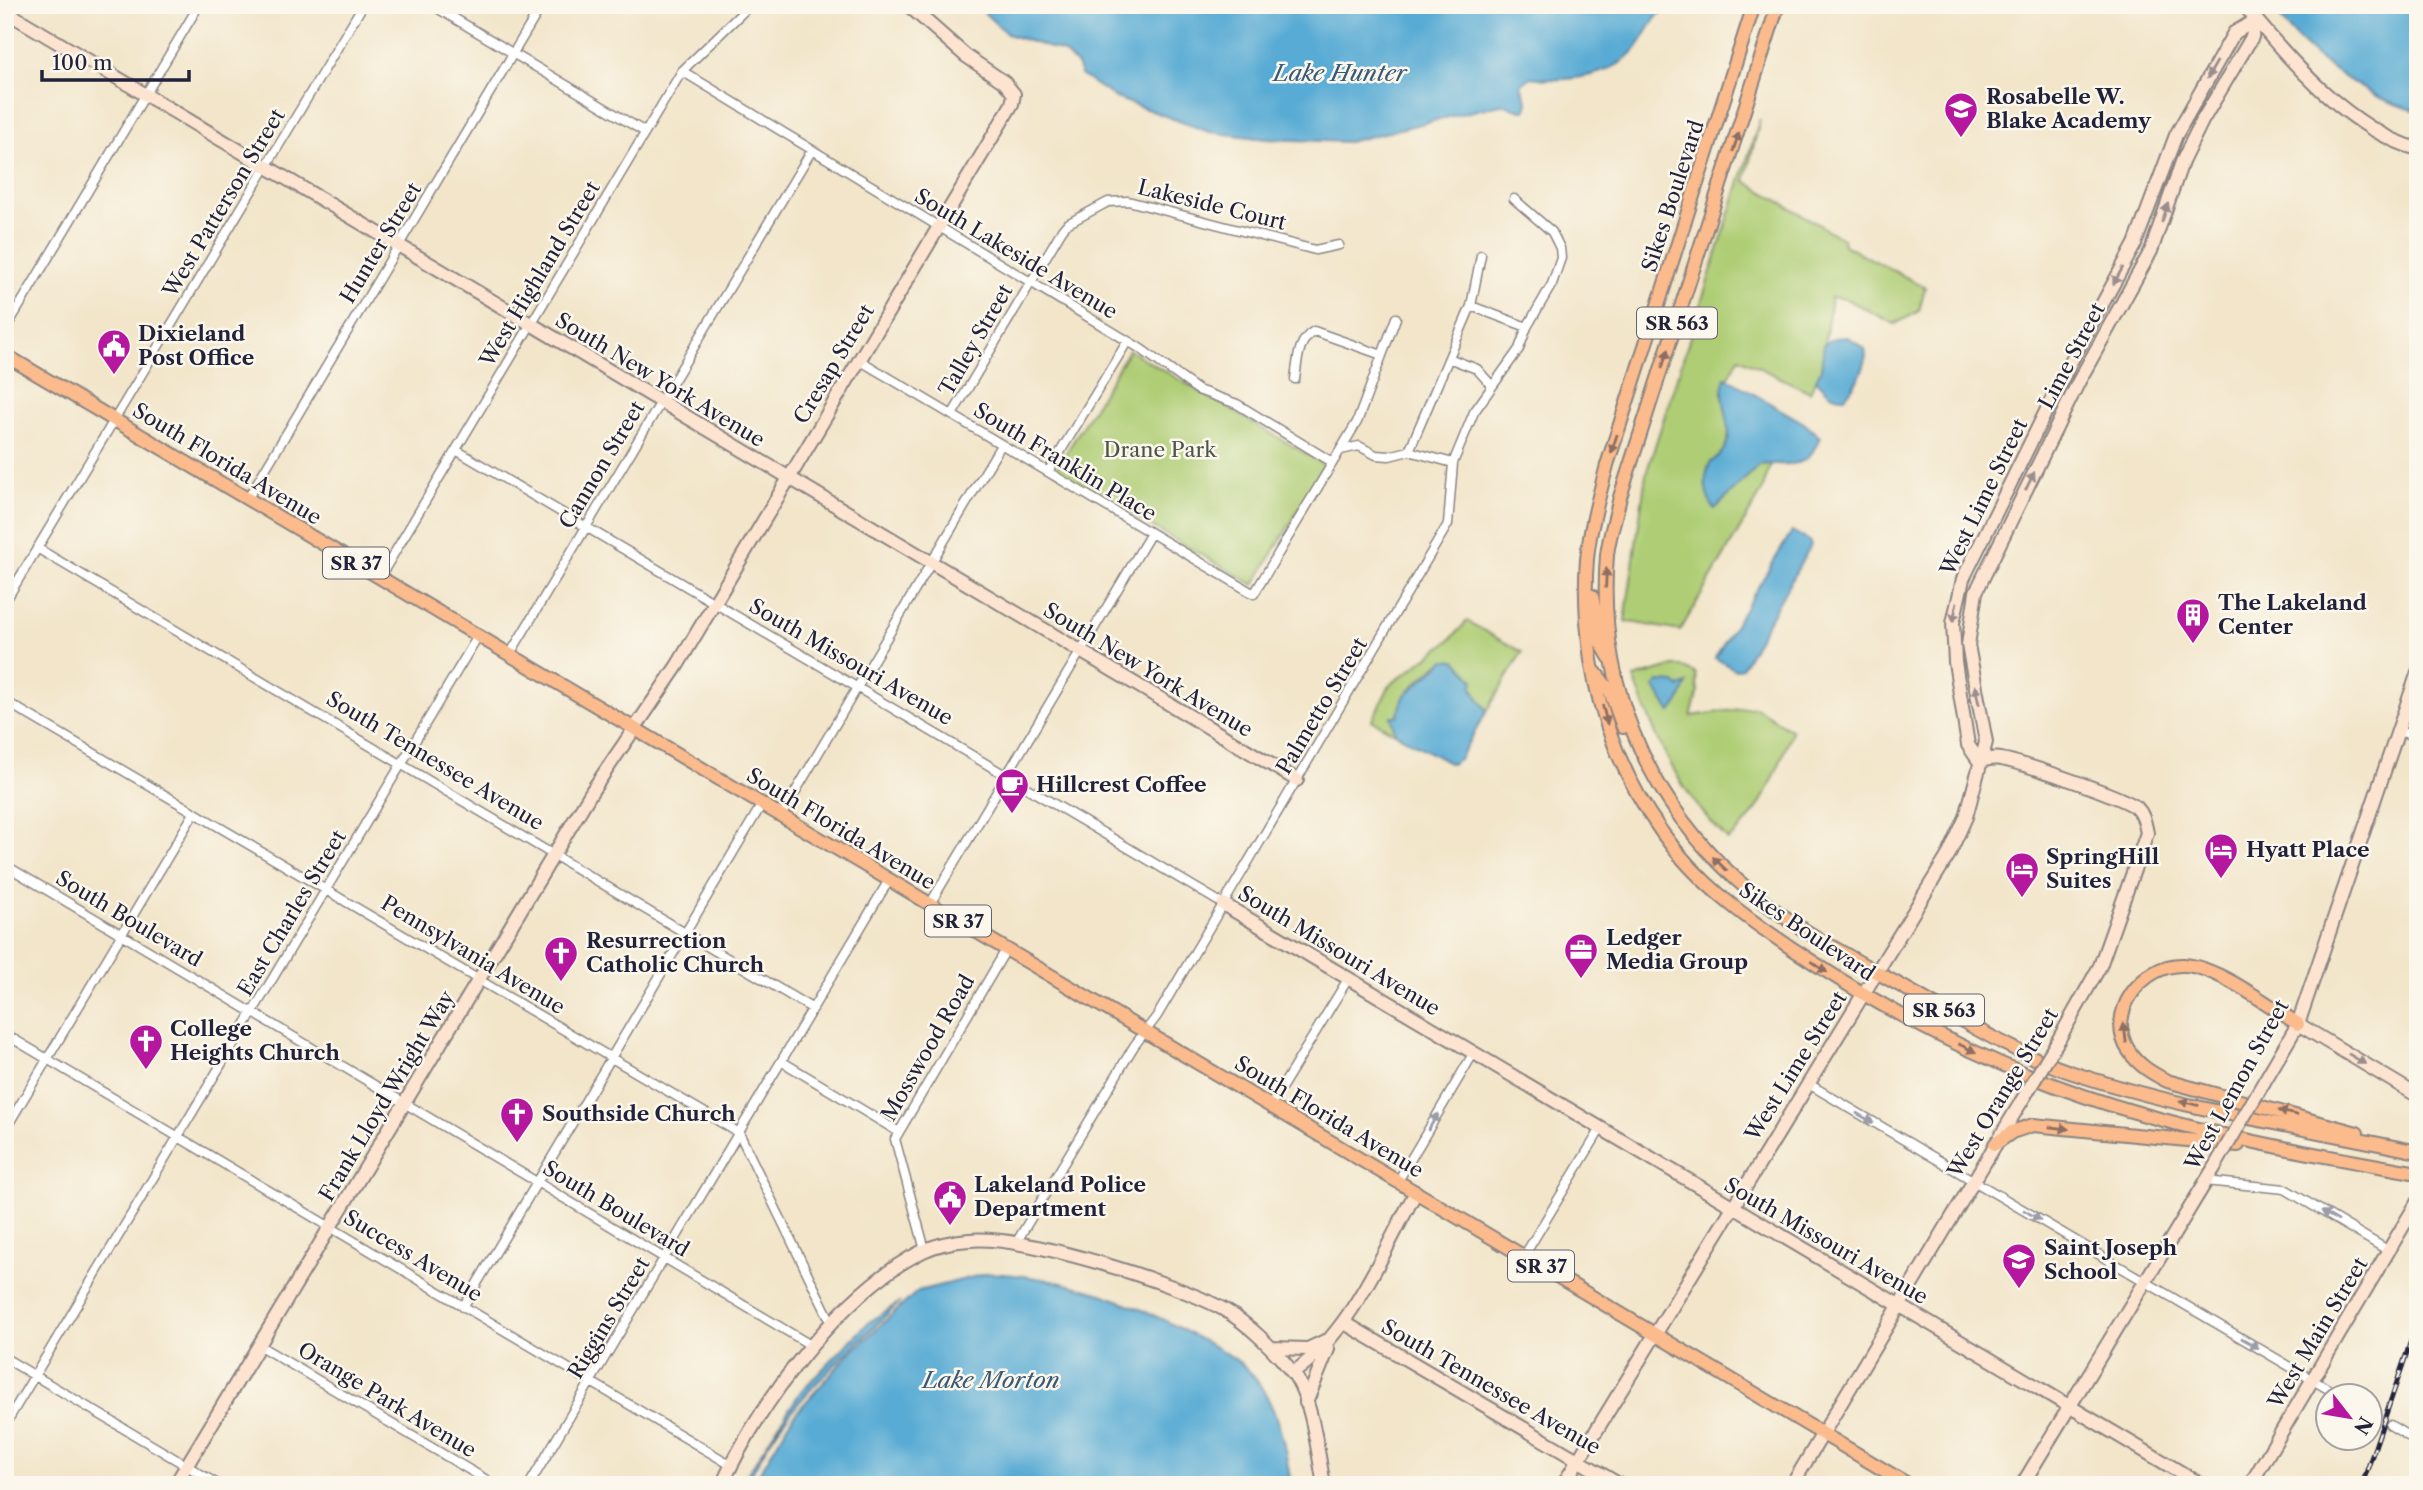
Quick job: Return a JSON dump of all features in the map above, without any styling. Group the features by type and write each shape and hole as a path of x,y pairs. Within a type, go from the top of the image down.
{"main road":[{"name":"Sikes Boulevard","path":"1755,5 1607,465 1589,540 1587,603 1593,670 1608,728 1628,777 1661,831 1734,909 1862,995 1998,1063 2145,1115 2418,1173"},
{"name":"Sikes Boulevard","path":"1779,5 1620,497 1607,551 1605,604 1615,664 1631,729 1650,774 1699,843 1738,881 1782,914 1877,972 2011,1047 2070,1072 2266,1123 2418,1152"},
{"name":"South Florida Avenue","path":"5,355 1909,1485"},
{"path":"1588,578 1601,643 1615,664"},
{"path":"1593,670 1610,691 1642,770 1650,774"},
{"path":"2298,1024 2211,972 2186,965 2160,967 2139,981 2126,1006 2123,1027 2127,1049 2144,1068 2167,1081 2339,1127 2400,1148"},
{"path":"1995,1144 2012,1132 2033,1125 2299,1149"}],"street":[{"path":"5,330 199,5"},
{"name":"West Patterson Street","path":"5,602 363,5"},
{"path":"432,5 645,132"},
{"name":"Hunter Street","path":"248,498 542,5"},
{"name":"West Highland Street","path":"380,577 682,71 750,5"},
{"name":"Cresap Street","path":"635,729 789,480 1012,104 1014,94 1010,89 966,56 908,5"},
{"path":"2246,5 2256,20 2330,98 2393,139 2418,149"},
{"name":"South New York Avenue","path":"10,14 1297,780"},
{"name":"West Lime Street","path":"1563,1485 1949,854 1966,817 1979,761 1968,745 1955,662 1953,623 1964,579 2068,367 2135,244 2176,135 2234,33 2256,20"},
{"name":"South Lakeside Avenue","path":"682,71 1141,349 1198,390 1237,404 1332,462"},
{"name":"Cannon Street","path":"510,654 812,150"},
{"path":"1340,450 1359,446 1376,455 1389,456 1409,451 1453,463 1474,412 1519,349 1527,327 1552,284 1561,254 1552,232 1514,199"},
{"name":"Lakeside Court","path":"1030,283 1067,224 1117,200 1315,250 1339,245"},
{"path":"1409,451 1451,359 1471,306 1481,255"},
{"name":"Talley Street","path":"952,415 1030,283"},
{"path":"1471,306 1527,327"},
{"path":"1332,462 1357,422 1396,318"},
{"path":"1295,379 1300,347 1306,336 1314,331 1382,355"},
{"path":"1048,472 1126,342"},
{"path":"1451,359 1477,369 1492,386"},
{"name":"South Franklin Place","path":"859,360 1254,594 1332,462"},
{"path":"781,816 1001,445"},
{"name":"South Missouri Avenue","path":"456,450 2202,1485"},
{"name":"Palmetto Street","path":"1016,1243 1144,1030 1157,1016 1448,524 1453,463"},
{"path":"930,904 1150,533"},
{"name":"South Tennessee Avenue","path":"37,548 814,1009"},
{"name":"East Charles Street","path":"5,1425 478,636"},
{"name":"West Lemon Street","path":"2022,1485 2298,1024 2418,672"},
{"name":"Pennsylvania Avenue","path":"5,701 319,887 327,888 739,1133"},
{"name":"Frank Lloyd Wright Way","path":"175,1485 592,792 635,729"},
{"path":"2398,732 2418,737"},
{"name":"West Orange Street","path":"1792,1485 2100,966 2147,833 2141,813 2131,804 2001,759 1979,761"},
{"path":"463,1307 762,804"},
{"path":"5,1130 194,813"},
{"name":"South Boulevard","path":"5,866 811,1346"},
{"name":"Riggins Street","path":"529,1485 889,880"},
{"name":"Mosswood Road","path":"925,1251 895,1139 1007,948"},
{"path":"1271,1105 1348,979"},
{"path":"2298,1024 2418,1096"},
{"name":"Success Avenue","path":"5,1034 730,1465"},
{"path":"1398,1181 1473,1054"},
{"path":"781,1061 900,1132"},
{"path":"1807,1083 2318,1382"},
{"path":"1524,1256 1600,1130"},
{"path":"739,1133 831,1324"},
{"path":"2205,1181 2285,1189 2389,1251"},
{"path":"1293,1373 1316,1356 1334,1336 1416,1192"},
{"name":"West Main Street","path":"2250,1485 2418,1202"},
{"path":"722,1485 730,1465 772,1398 831,1324 888,1275 925,1251 970,1240 1016,1243 1132,1274 1206,1300 1226,1311 1272,1348 1293,1373 1306,1403 1324,1485"},
{"name":"South Tennessee Avenue","path":"1343,1322 1620,1485"},
{"path":"1272,1348 1315,1348 1334,1336"},
{"path":"1306,1403 1334,1336"},
{"name":"Orange Park Avenue","path":"260,1346 495,1485"},
{"path":"5,1358 219,1485"},
{"path":"2390,1425 2418,1442"}],"green space":[{"path":"1760,119 1745,181 1843,239 1844,245 1925,287 1919,311 1895,324 1846,299 1831,297 1821,369 1810,392 1739,358 1729,377 1725,378 1730,432 1722,453 1708,473 1706,488 1720,504 1759,465 1771,464 1761,493 1680,631 1625,621 1646,474"},
{"name":"Drane Park","path":"1129,350 1325,465 1254,585 1055,471"},
{"path":"1467,621 1522,652 1487,711 1472,687 1474,680 1456,660 1439,663 1405,695 1397,716 1391,716 1395,733 1372,720 1390,685 1450,640"},
{"path":"1681,666 1696,674 1698,692 1691,716 1755,707 1792,731 1760,804 1728,840 1682,784 1651,723 1634,678"}],"water":[{"name":"Lake Hunter","path":"976,5 1671,5 1657,17 1640,43 1619,64 1576,78 1531,77 1521,85 1528,103 1525,111 1501,104 1348,142 1265,139 1209,132 1116,98 1081,75 1077,65 1063,52 1007,34"},
{"path":"2273,5 2418,5 2418,111 2378,96 2336,71 2298,39"},
{"path":"1848,337 1865,349 1866,355 1861,374 1845,397 1840,397 1829,392 1816,379 1821,369 1824,344 1834,338"},
{"path":"1725,377 1804,423 1820,437 1815,449 1803,461 1759,465 1715,509 1707,493 1706,481 1710,463 1721,453 1729,433 1723,389"},
{"path":"1792,531 1808,540 1811,545 1742,668 1736,670 1715,658"},
{"path":"1445,660 1456,660 1474,680 1472,688 1487,711 1459,759 1451,764 1395,733 1391,716 1397,716 1405,695"},
{"path":"1659,682 1675,683 1679,687 1687,684 1678,704 1671,712 1654,687"},
{"name":"Lake Morton","path":"989,1273 1044,1279 1122,1301 1238,1361 1259,1383 1273,1410 1283,1439 1291,1485 752,1485 794,1415 849,1354 918,1291"},
{"path":"900,1302 835,1364 794,1408 760,1458 747,1485 740,1485 801,1391 869,1322"}],"railway":[{"path":"2362,1485 2418,1320"}],"place":[{"name":"Rosabelle W. Blake Academy","path":"1961,139"},
{"name":"Dixieland Post Office","path":"114,376"},
{"name":"The Lakeland Center","path":"2193,645"},
{"name":"Hillcrest Coffee","path":"1012,815"},
{"name":"Hyatt Place","path":"2221,880"},
{"name":"SpringHill Suites","path":"2022,899"},
{"name":"Ledger Media Group","path":"1581,980"},
{"name":"Resurrection Catholic Church","path":"561,983"},
{"name":"College Heights Church","path":"146,1071"},
{"name":"Southside Church","path":"517,1144"},
{"name":"Lakeland Police Department","path":"950,1227"},
{"name":"Saint Joseph School","path":"2019,1290"}]}
